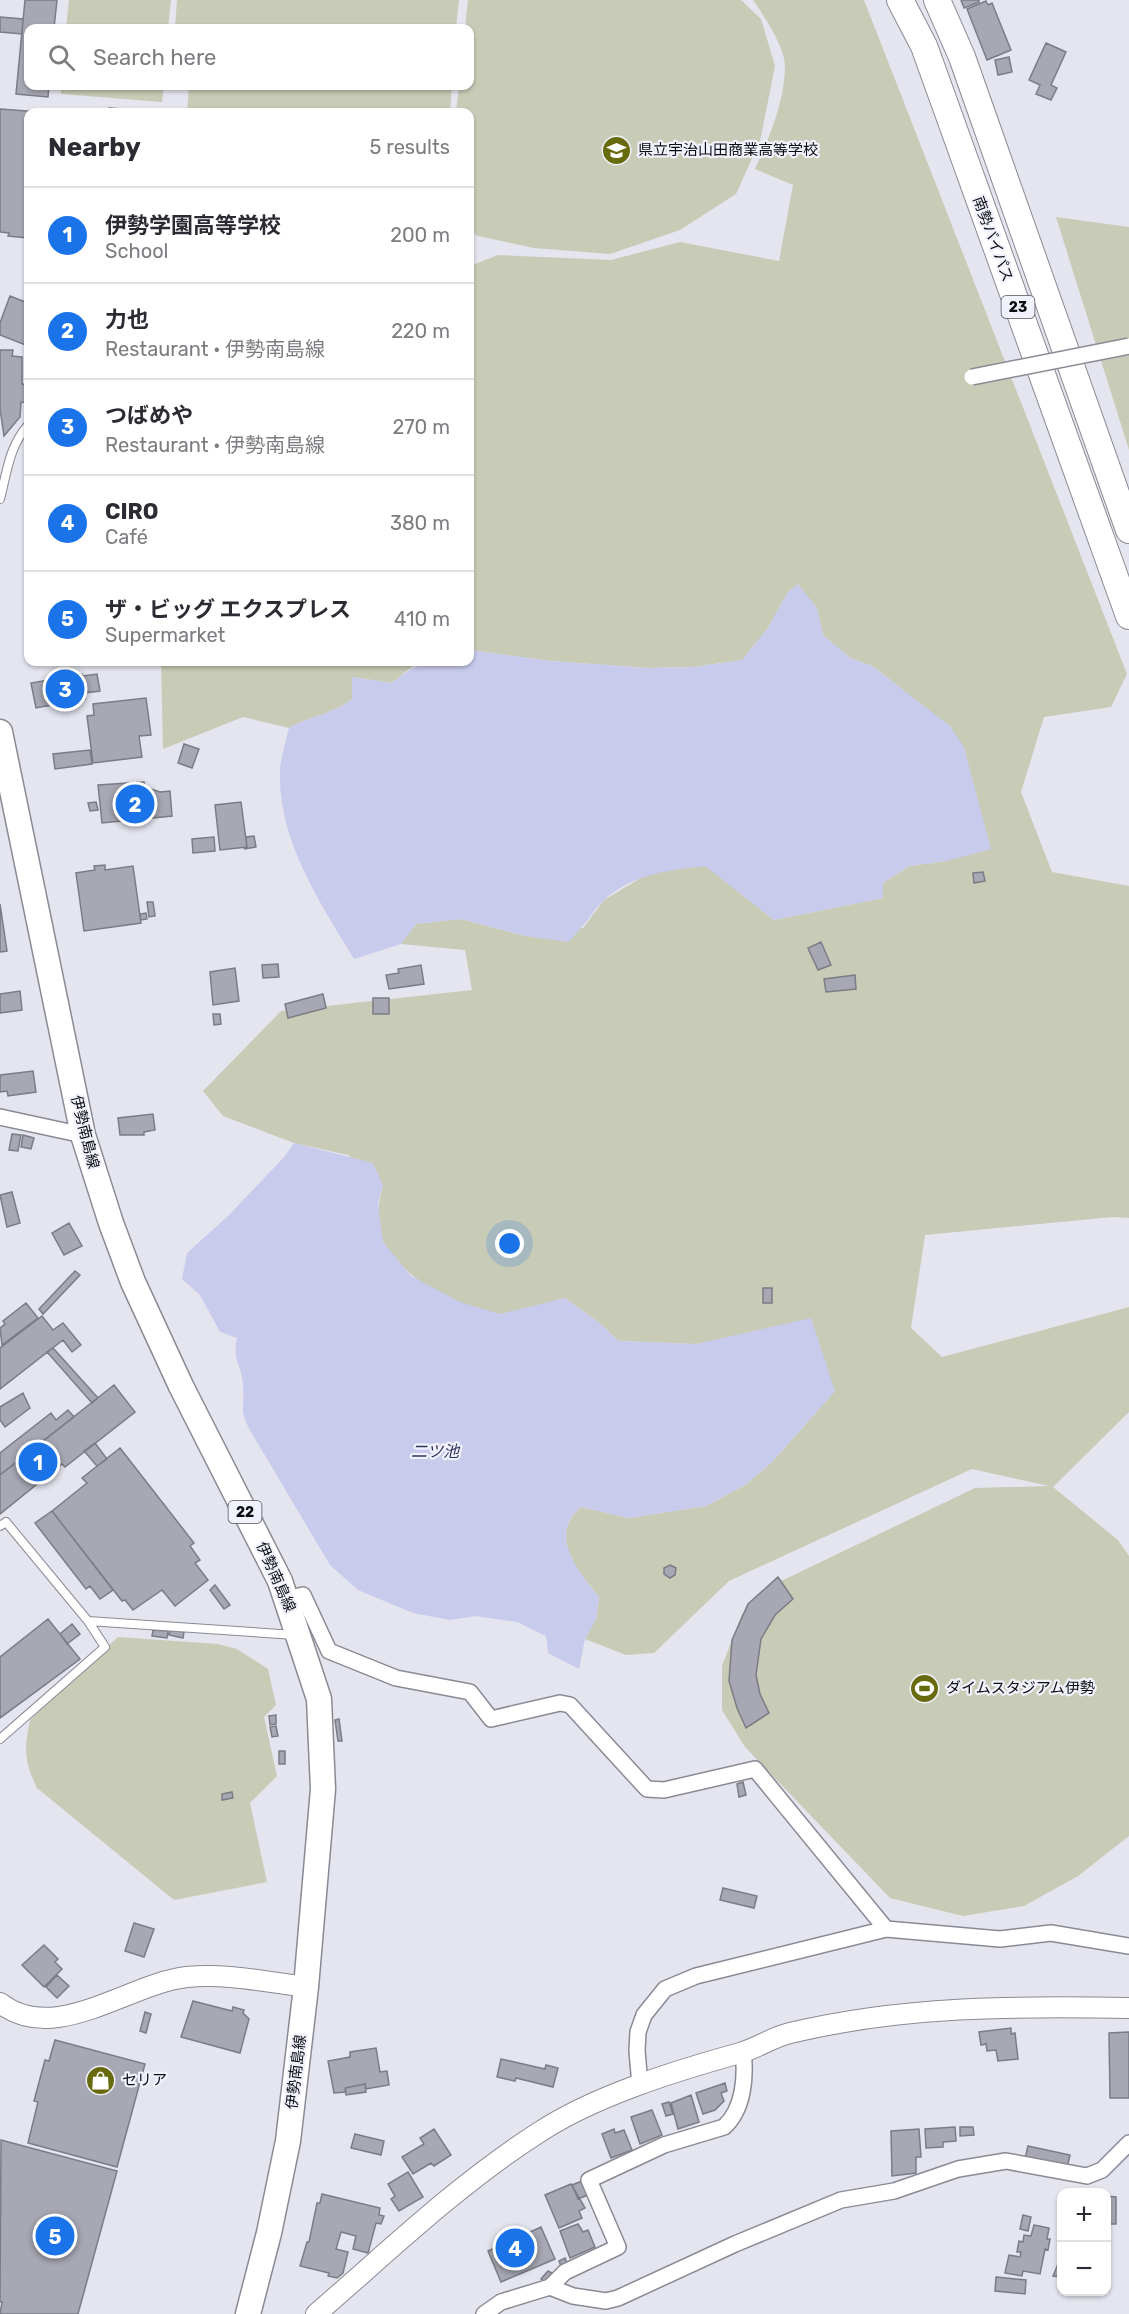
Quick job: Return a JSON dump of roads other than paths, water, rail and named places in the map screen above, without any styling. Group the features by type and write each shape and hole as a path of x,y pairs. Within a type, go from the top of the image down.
{"highway":[{"name":"南勢バイパス","path":"900,0 924,46 1129,616"},
{"name":"南勢バイパス","path":"937,0 962,57 1129,530"}],"main road":[{"name":"伊勢南島線","path":"0,732 83,1134 133,1282 181,1386 280,1581 300,1636 319,1700 323,1789 306,1987 288,2141 269,2233 248,2314"}],"street":[{"path":"972,377 1129,346"},
{"path":"0,1117 83,1134"},
{"path":"287,1599 303,1595 329,1651 396,1678 470,1692 491,1719 560,1703 570,1705 647,1789 664,1790 755,1769 886,1929"},
{"path":"640,2085 638,2032 644,2016 665,1989 696,1976 886,1929 1000,1939 1051,1933 1129,1946"},
{"path":"0,2003 26,2015 60,2018 161,1983 188,1977 218,1976 306,1987"},
{"path":"316,2314 422,2221 497,2160 567,2117 640,2085 743,2052 788,2033 861,2019 934,2009 1129,2008"},
{"path":"484,2314 501,2302 550,2287 565,2272 618,2247 589,2180 664,2145 724,2127 741,2096 745,2074 743,2052"},
{"path":"550,2287 573,2296 606,2301 618,2298 735,2244 842,2200 894,2191 958,2169 1006,2161 1087,2176 1102,2170 1129,2142"}],"lane":[{"path":"0,499 11,453 24,429"},
{"path":"0,1526 6,1522 88,1620 105,1647 0,1739"},
{"path":"88,1620 300,1636"}],"water":[{"path":"798,584 817,608 823,635 850,658 872,666 950,726 964,747 991,849 947,861 909,866 883,883 883,898 774,920 705,866 640,878 617,890 601,903 568,942 525,936 461,919 416,924 401,944 354,959 314,892 293,845 285,820 280,769 289,728 337,708 352,699 352,677 392,683 418,666 474,666 474,651 550,661 647,668 694,667 742,660 768,628 788,592"},
{"name":"二ツ池","path":"294,1143 373,1163 383,1185 378,1203 383,1242 411,1276 460,1302 500,1314 565,1298 602,1325 618,1341 696,1344 811,1318 835,1391 772,1462 745,1485 706,1506 629,1518 581,1507 571,1518 566,1541 570,1553 583,1576 599,1597 596,1619 585,1639 579,1669 548,1653 546,1636 517,1622 475,1616 450,1620 413,1613 358,1590 330,1565 251,1432 243,1413 242,1378 236,1358 237,1338 220,1332 200,1295 182,1279 187,1253 229,1215 285,1156"}],"place":[{"name":"県立宇治山田商業高等学校","path":"617,150"},
{"name":"つばめや","path":"65,689"},
{"name":"力也","path":"135,804"},
{"name":"伊勢学園高等学校","path":"38,1462"},
{"name":"ダイムスタジアム伊勢","path":"925,1688"},
{"name":"セリア","path":"101,2080"},
{"name":"ザ・ビッグ エクスプレス","path":"55,2236"},
{"name":"CIRO","path":"515,2248"}]}
